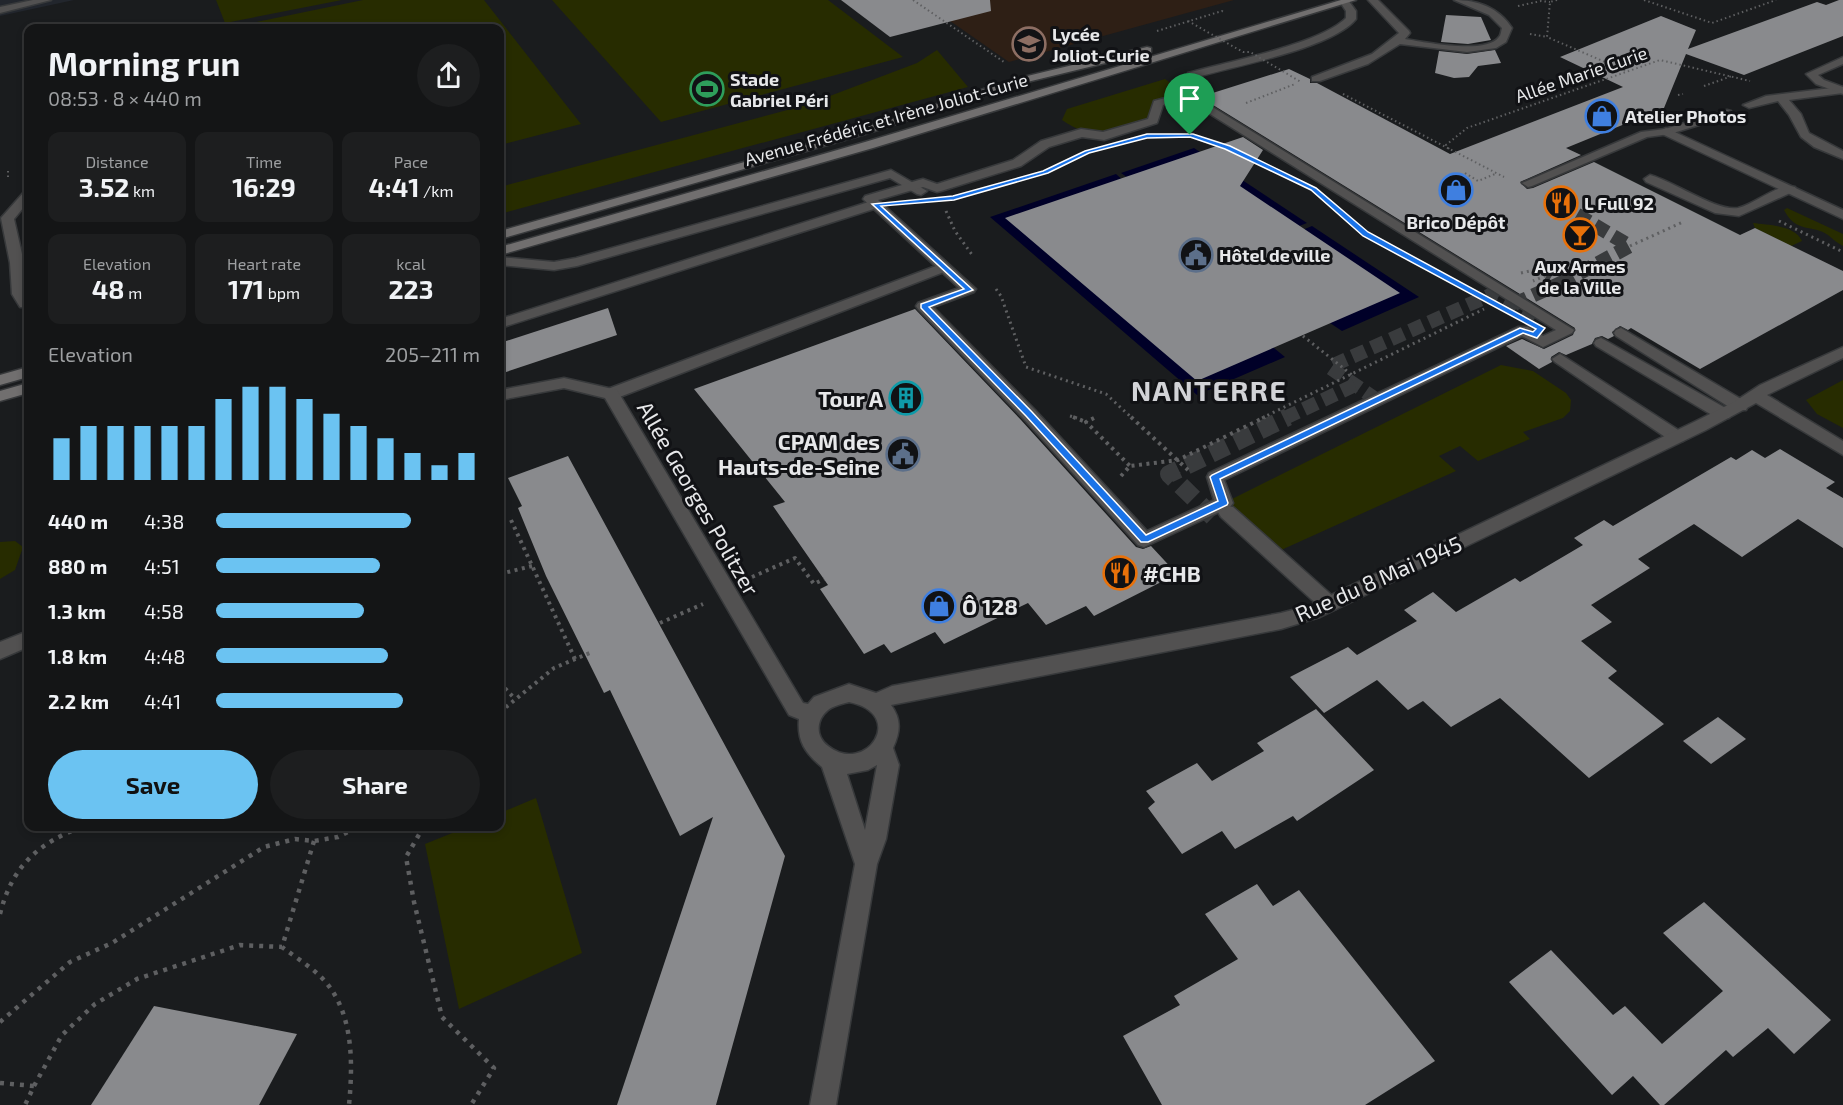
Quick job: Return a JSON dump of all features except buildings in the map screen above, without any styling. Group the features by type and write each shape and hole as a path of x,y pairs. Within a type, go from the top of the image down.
{"main road":[{"name":"Avenue Frédéric et Irène Joliot-Curie","path":"504,234 858,133 1019,81 1171,44 1325,0"},
{"name":"Avenue Frédéric et Irène Joliot-Curie","path":"504,250 880,142 1348,1"},
{"path":"0,380 24,373"},
{"path":"0,396 24,389"}],"street":[{"path":"0,10 46,0"},
{"path":"1316,79 1359,65 1405,33 1372,0"},
{"path":"1398,40 1478,49 1494,46 1503,40 1507,28 1502,18 1493,12 1459,0"},
{"path":"1194,88 1188,82 1192,75 1318,40 1341,29 1351,19 1348,1"},
{"path":"1842,91 1820,82 1811,74 1843,60"},
{"path":"1749,105 1766,99 1842,91"},
{"path":"1188,94 1219,113 1567,330 1543,342 1523,330 1215,477 1224,503 1144,540 1029,414 923,306 969,290 869,199 923,183 937,188 1017,163 1045,144 1081,132 1104,136 1153,121 1158,104 1188,94"},
{"path":"1782,98 1796,114 1799,126 1805,135 1818,144 1843,155"},
{"path":"1528,183 1645,134 1666,132 1727,113"},
{"path":"1666,132 1843,215"},
{"path":"504,261 554,267 577,262 891,174 921,191"},
{"path":"1650,179 1720,210 1739,212 1791,190"},
{"path":"24,199 7,218 17,263 19,294 24,302"},
{"path":"504,323 875,204"},
{"path":"611,394 944,267"},
{"path":"1620,333 1843,449"},
{"path":"1601,342 1723,414"},
{"name":"Rue du 8 Mai 1945","path":"877,702 892,695 1281,621 1329,604 1677,437 1748,401 1765,388 1843,352"},
{"path":"1560,359 1677,437"},
{"name":"Allée Georges Politzer","path":"504,394 564,382 611,394 725,592 796,709 811,714"},
{"path":"1227,512 1329,604"},
{"path":"0,651 24,641"},
{"path":"849,693 864,695 877,702 885,712 889,723 888,737 882,748 872,757 859,763 831,762 818,754 810,742 807,728 811,714 821,703 834,695 849,693"},
{"path":"823,1105 866,864 875,839 888,765 882,748"},
{"path":"831,762 841,786 852,830 866,864"}],"path":[{"path":"914,0 1007,64"},
{"path":"1557,0 1550,2 1547,37 1628,72"},
{"path":"1644,0 1712,23 1776,0"},
{"path":"1151,33 1222,11"},
{"path":"1188,21 1243,52 1250,52 1301,82 1219,113"},
{"name":"Allée Marie Curie","path":"1449,149 1446,145 1449,140 1467,128 1660,60 1685,64 1724,75 1736,75 1704,86"},
{"path":"1316,79 1511,180"},
{"path":"1677,95 1683,94"},
{"path":"1169,136 1190,135 1218,145"},
{"path":"1488,169 1497,167"},
{"path":"1488,169 1501,177"},
{"path":"1465,173 1478,181 1495,174"},
{"path":"1542,196 1564,207"},
{"path":"945,210 955,231 975,259"},
{"path":"1774,219 1843,252"},
{"path":"1630,246 1683,222"},
{"path":"1518,273 1538,269 1547,275 1532,282"},
{"path":"995,287 1001,296 1026,367 1106,394 1211,491 1220,492"},
{"path":"1094,418 1086,422 1130,465 1178,460 1485,309"},
{"path":"1303,336 1352,375"},
{"path":"511,520 575,659"},
{"path":"660,623 795,558 814,584 824,579"},
{"path":"504,573 532,566"},
{"path":"504,708 554,668 592,652"},
{"path":"504,687 514,698"},
{"path":"0,914 6,891 21,867 43,847 69,831"},
{"path":"0,1022 70,962 112,943 264,847 295,839 314,841 339,837 350,831"},
{"path":"421,831 406,857 414,902 442,1017 494,1068 471,1105"},
{"path":"282,947 314,841"},
{"path":"25,1105 62,1035 95,1004 136,980 240,945 282,947 325,981 343,1011 349,1048 349,1105"},
{"path":"0,1083 34,1086"}],"shaded area":[{"path":"0,0 74,0 0,16"},
{"name":"Lycée Joliot-Curie","path":"920,0 1234,0 1009,62"}],"green space":[{"path":"216,0 342,0 225,23"},
{"path":"363,0 484,0 503,24 252,24"},
{"name":"Stade Gabriel Péri","path":"552,0 828,0 903,57 661,122"},
{"path":"504,26 581,124 504,144"},
{"path":"937,50 968,87 504,213 504,186 806,105 917,63"},
{"path":"1165,79 1188,95 1158,103 1153,121 1117,133 1097,134 1075,128 1062,120 1067,109"},
{"path":"1787,208 1843,234 1843,246 1822,232 1799,226 1789,218 1784,210"},
{"path":"1753,223 1787,229 1794,232 1802,241 1791,246 1755,228"},
{"path":"1501,365 1533,371 1566,393 1571,400 1570,411 1563,418 1523,432 1530,439 1478,461 1460,446 1439,456 1456,471 1279,551 1224,503"},
{"path":"1843,380 1843,428 1817,414 1806,400"},
{"path":"15,541 23,547 15,570 0,579 0,542"},
{"path":"536,798 582,953 459,1009 425,844 457,831 504,831 504,811"}],"water":[{"path":"1194,148 1307,223 1294,228 1131,180 1121,173"},
{"path":"1116,174 1268,343 1285,357 1197,395 990,217"},
{"path":"1312,226 1419,297 1342,331 1324,319 1300,231"}],"tunnel":[{"path":"1561,283 1630,246 1564,207"},
{"path":"1547,275 1561,283"},
{"path":"1515,304 1561,283"},
{"path":"1377,400 1329,367 1495,293 1515,304"},
{"path":"1515,304 1537,316"},
{"path":"1285,418 1355,385"},
{"path":"1213,517 1169,474 1288,417"}],"place":[{"name":"Lycée Joliot-Curie","path":"1029,44"},
{"name":"Stade Gabriel Péri","path":"707,89"},
{"name":"Atelier Photos","path":"1602,116"},
{"name":"Brico Dépôt","path":"1456,190"},
{"name":"L Full 92","path":"1561,203"},
{"name":"Aux Armes de la Ville","path":"1580,235"},
{"name":"Hôtel de ville","path":"1196,255"},
{"name":"Tour A","path":"906,398"},
{"name":"CPAM des Hauts-de-Seine","path":"903,454"},
{"name":"#CHB","path":"1120,573"},
{"name":"Ô 128","path":"939,606"}],"district":[{"name":"NANTERRE","path":"1209,390"}],"route":[{"path":"1190,135 1228,148 1313,189 1366,234 1541,328 1534,336 1523,330 1215,477 1224,503 1144,540 1029,414 923,306 969,290 875,204 954,198 1046,172 1087,152 1147,136 1190,135"}]}
